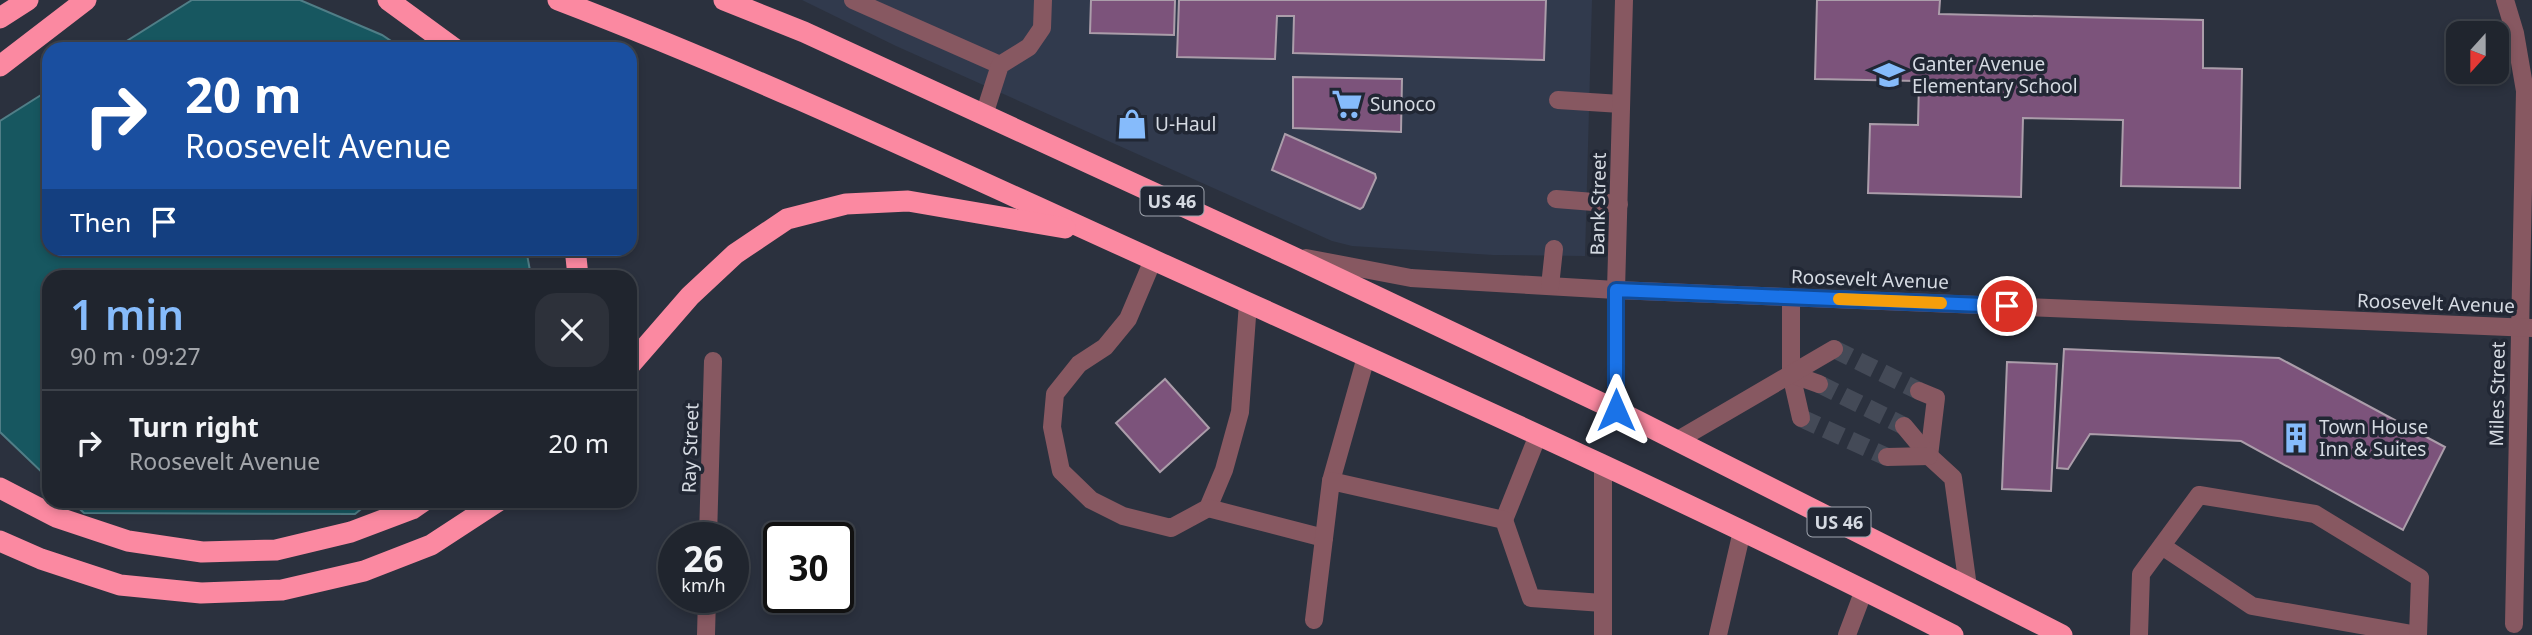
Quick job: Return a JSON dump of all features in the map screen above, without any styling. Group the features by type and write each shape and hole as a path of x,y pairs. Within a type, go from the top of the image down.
{"highway":[{"path":"0,18 28,0"},
{"path":"0,66 86,0"},
{"path":"388,0 445,42"},
{"name":"US 46","path":"558,0 643,32 1094,232 1742,531 1864,590 1921,627 1953,635"},
{"name":"US 46","path":"724,0 764,8 804,32 1291,256 1616,410 2062,635"},
{"path":"637,357 690,296 735,254 787,219 846,204 908,201 1094,232"},
{"path":"0,488 56,517 128,541 202,552 276,550 351,532 413,508"},
{"path":"0,541 41,559 120,584 201,593 282,590 363,571 431,545 488,508"}],"street":[{"path":"853,0 1000,65"},
{"path":"984,114 1000,65 1029,47 1042,28 1043,0"},
{"name":"Bank Street","path":"1616,410 1616,290 1624,0"},
{"name":"Miles Street","path":"2505,0 2515,33 2525,91 2526,328 2514,624"},
{"path":"1558,100 1621,104"},
{"path":"1556,199 1619,204"},
{"path":"1550,286 1554,249"},
{"name":"Roosevelt Avenue","path":"1291,256 1410,278 1616,290 2526,328"},
{"path":"1153,260 1128,319 1105,347 1079,363 1055,394 1052,427 1061,471 1091,500 1123,516 1171,527 1208,508 1224,470 1240,412 1248,303"},
{"path":"1791,297 1791,374 1801,418"},
{"path":"1678,440 1833,349"},
{"path":"1314,620 1331,481 1366,357"},
{"name":"Ray Street","path":"708,522 713,360"},
{"path":"1791,374 1819,384"},
{"path":"1919,391 1936,398 1930,456"},
{"path":"1904,426 1954,478 1968,587"},
{"path":"1538,435 1504,520 1531,598 1603,603"},
{"path":"1887,457 1930,456"},
{"path":"1602,635 1603,465"},
{"path":"1331,481 1504,520"},
{"path":"2139,635 2141,574 2199,495 2315,514 2420,578 2418,635 2252,606 2162,546"},
{"path":"1208,508 1324,538"},
{"path":"1718,635 1742,531"},
{"path":"1847,635 1864,590"},
{"path":"706,635 707,613"}],"shaded area":[{"path":"192,0 300,0 392,42 125,42"},
{"path":"802,0 1592,0 1585,256 1493,255 1352,246 1332,241 896,46"},
{"path":"42,94 42,256 527,256 530,270 42,270 42,472 0,432 0,121"},
{"path":"79,508 362,508 355,514 84,513"}],"building":[{"path":"1091,0 1175,0 1174,35 1090,33"},
{"path":"1179,0 1546,0 1544,60 1293,53 1294,16 1277,16 1275,59 1177,57"},
{"name":"Ganter Avenue Elementary School","path":"1817,0 1940,0 1939,14 2203,20 2203,68 2242,69 2240,188 2121,186 2123,120 2023,118 2021,197 1868,193 1870,124 1918,125 1919,81 1815,79"},
{"name":"Sunoco","path":"1293,77 1402,79 1401,132 1293,128"},
{"name":"Sunoco","path":"1285,134 1375,174 1376,178 1363,207 1360,209 1272,170"},
{"name":"Town House Inn & Suites","path":"2064,349 2279,358 2445,447 2403,530 2241,441 2090,434 2068,469 2057,468"},
{"path":"2007,362 2057,364 2051,491 2002,489"},
{"path":"1165,379 1209,428 1160,472 1116,423"}],"tunnel":[{"path":"1834,349 1919,391"},
{"path":"1819,384 1904,426"},
{"path":"1801,418 1887,457"}],"slow traffic":[{"path":"1839,299 1941,303"}],"place":[{"name":"Ganter Avenue Elementary School","path":"1889,75"},
{"name":"Sunoco","path":"1347,104"},
{"name":"U-Haul","path":"1132,124"},
{"name":"Town House Inn & Suites","path":"2296,438"}],"route":[{"path":"1616,410 1616,290 2007,306"}]}
